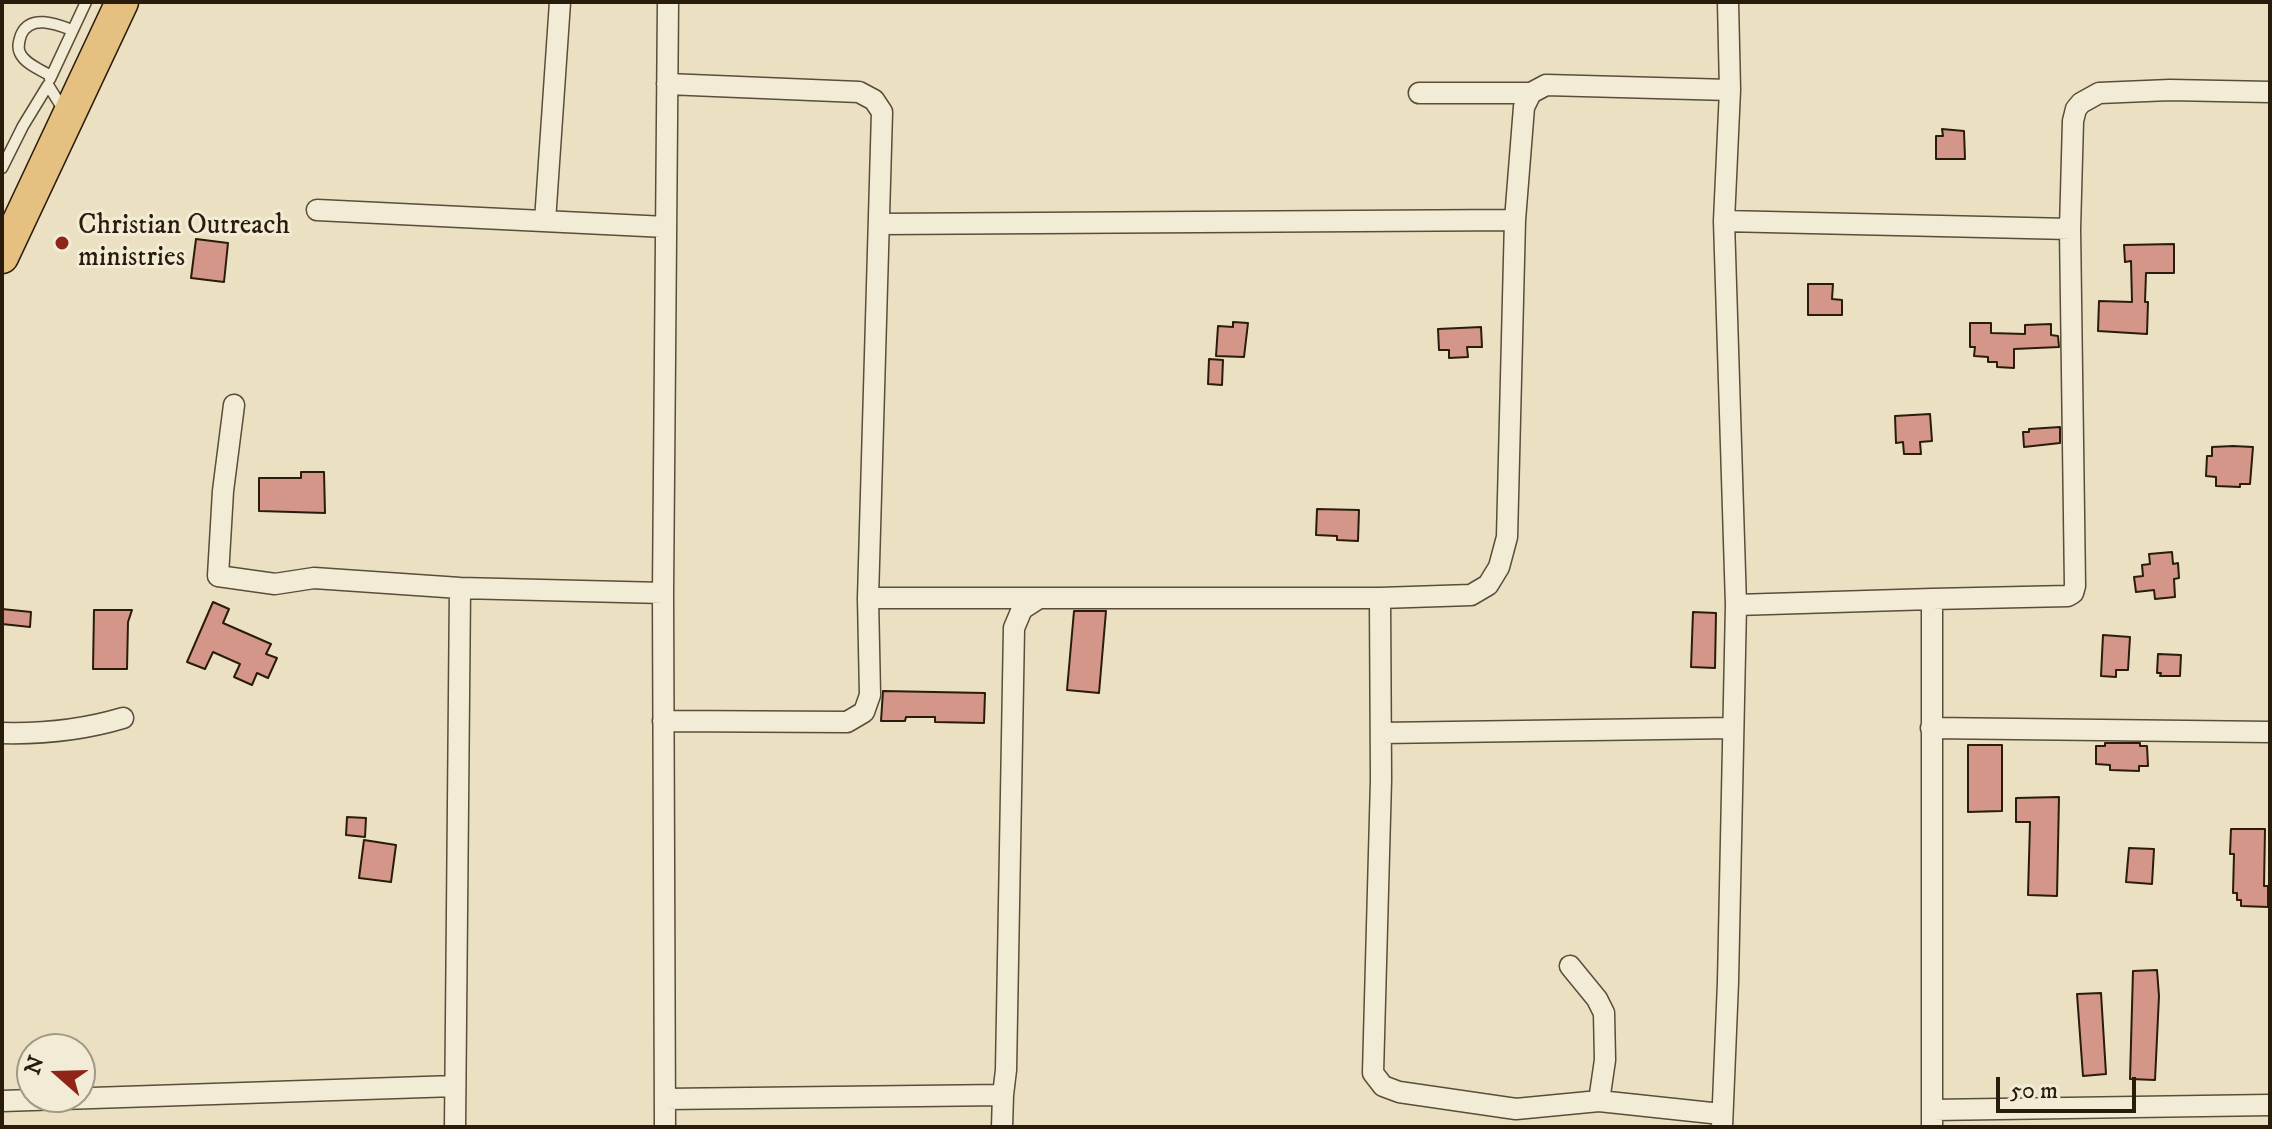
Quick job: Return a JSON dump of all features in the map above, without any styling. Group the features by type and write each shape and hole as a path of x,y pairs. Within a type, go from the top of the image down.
{"highway":[{"path":"2,257 10,221 67,118 122,2"}],"street":[{"path":"545,221 560,2"},
{"path":"665,1127 663,593 668,2"},
{"path":"1380,598 1381,780 1373,1073 1383,1086 1399,1092 1515,1118 1599,1101 1721,1120 1728,982 1736,605 1724,221 1730,90 1728,2"},
{"path":"663,721 847,722 864,712 870,695 868,598 882,112 874,100 859,92 667,84"},
{"path":"1419,93 1531,93 1546,85 1730,90"},
{"path":"1736,605 2068,596 2073,593 2070,229 2076,109 2099,93 2170,90 2270,92"},
{"path":"868,598 1380,598 1471,595 1488,585 1499,567 1507,537 1515,220 1524,107 1531,93"},
{"path":"317,210 666,227"},
{"path":"880,224 1515,220"},
{"path":"1724,221 2070,229"},
{"path":"234,405 223,491 218,576 275,584 314,578 460,588 663,593"},
{"path":"455,1127 460,588"},
{"path":"1002,1127 1006,1070 1014,628 1022,609 1039,598"},
{"path":"1932,599 1932,1118 2270,1105"},
{"path":"2,733 36,734 91,728 123,718"},
{"path":"1381,733 1732,728"},
{"path":"1931,728 2270,732"},
{"path":"1570,966 1597,999 1604,1013 1605,1060 1599,1101"},
{"path":"2,1101 455,1086"},
{"path":"665,1099 1003,1095"}],"lane":[{"path":"2,168 49,81 86,2"},
{"path":"67,118 49,81 20,53 20,39 24,29 32,23 54,24 72,30"}],"building":[{"path":"1942,129 1964,131 1965,159 1936,159 1936,136 1943,136"},
{"path":"196,239 228,243 224,282 191,278"},
{"path":"2174,244 2174,273 2146,273 2147,334 2098,331 2099,301 2132,302 2131,261 2125,262 2124,245"},
{"path":"1808,284 1833,284 1832,299 1842,300 1842,315 1808,315"},
{"path":"1233,322 1248,323 1244,357 1216,356 1218,326 1233,327"},
{"path":"1970,323 1991,323 1991,333 2025,334 2025,325 2051,324 2051,335 2058,336 2059,347 2014,349 2014,368 1997,367 1997,362 1988,362 1988,357 1974,356 1975,347 1970,347"},
{"path":"1481,327 1482,347 1467,347 1468,357 1449,358 1449,350 1439,350 1438,329"},
{"path":"1209,359 1223,360 1222,385 1208,384"},
{"path":"1930,414 1932,441 1920,442 1921,454 1904,454 1903,442 1896,443 1895,416"},
{"path":"2060,427 2060,443 2024,447 2023,432"},
{"path":"2212,447 2253,447 2250,484 2240,484 2240,487 2216,486 2216,477 2206,476 2207,456 2212,456"},
{"path":"301,472 324,472 325,513 259,511 259,478 301,478"},
{"path":"1317,509 1359,510 1358,541 1316,535"},
{"path":"2172,552 2173,564 2178,563 2179,578 2174,579 2175,597 2155,599 2154,590 2136,592 2134,577 2143,576 2142,565 2150,564 2149,554"},
{"path":"213,602 229,609 223,623 271,644 266,654 277,658 268,678 257,673 252,685 234,677 240,664 213,652 205,669 187,662"},
{"path":"2,609 31,612 30,627 2,624"},
{"path":"94,610 132,610 128,622 127,669 93,669"},
{"path":"1074,611 1106,611 1099,693 1067,690"},
{"path":"1693,612 1716,613 1715,668 1691,667"},
{"path":"2103,635 2130,637 2128,670 2116,670 2116,677 2101,676"},
{"path":"2158,654 2181,655 2180,676 2160,676 2161,673 2157,673"},
{"path":"883,691 985,693 984,723 935,722 935,717 881,721"},
{"path":"2105,743 2140,743 2140,746 2147,746 2148,766 2139,766 2139,771 2110,770 2110,765 2096,764 2096,746 2105,746"},
{"path":"1968,745 2002,745 2002,811 1968,812"},
{"path":"2059,797 2057,896 2028,895 2030,822 2016,822 2016,798"},
{"path":"347,817 366,818 365,837 346,835"},
{"path":"2231,829 2265,829 2264,886 2268,886 2268,907 2241,906 2237,893 2233,893"},
{"path":"364,840 396,845 391,882 359,878"},
{"path":"2129,848 2154,849 2152,884 2126,882"},
{"path":"2157,970 2159,996 2155,1080 2130,1079 2133,971"},
{"path":"2101,993 2106,1074 2083,1076 2077,994"}],"place":[{"name":"Christian Outreach ministries","path":"62,243"}]}
